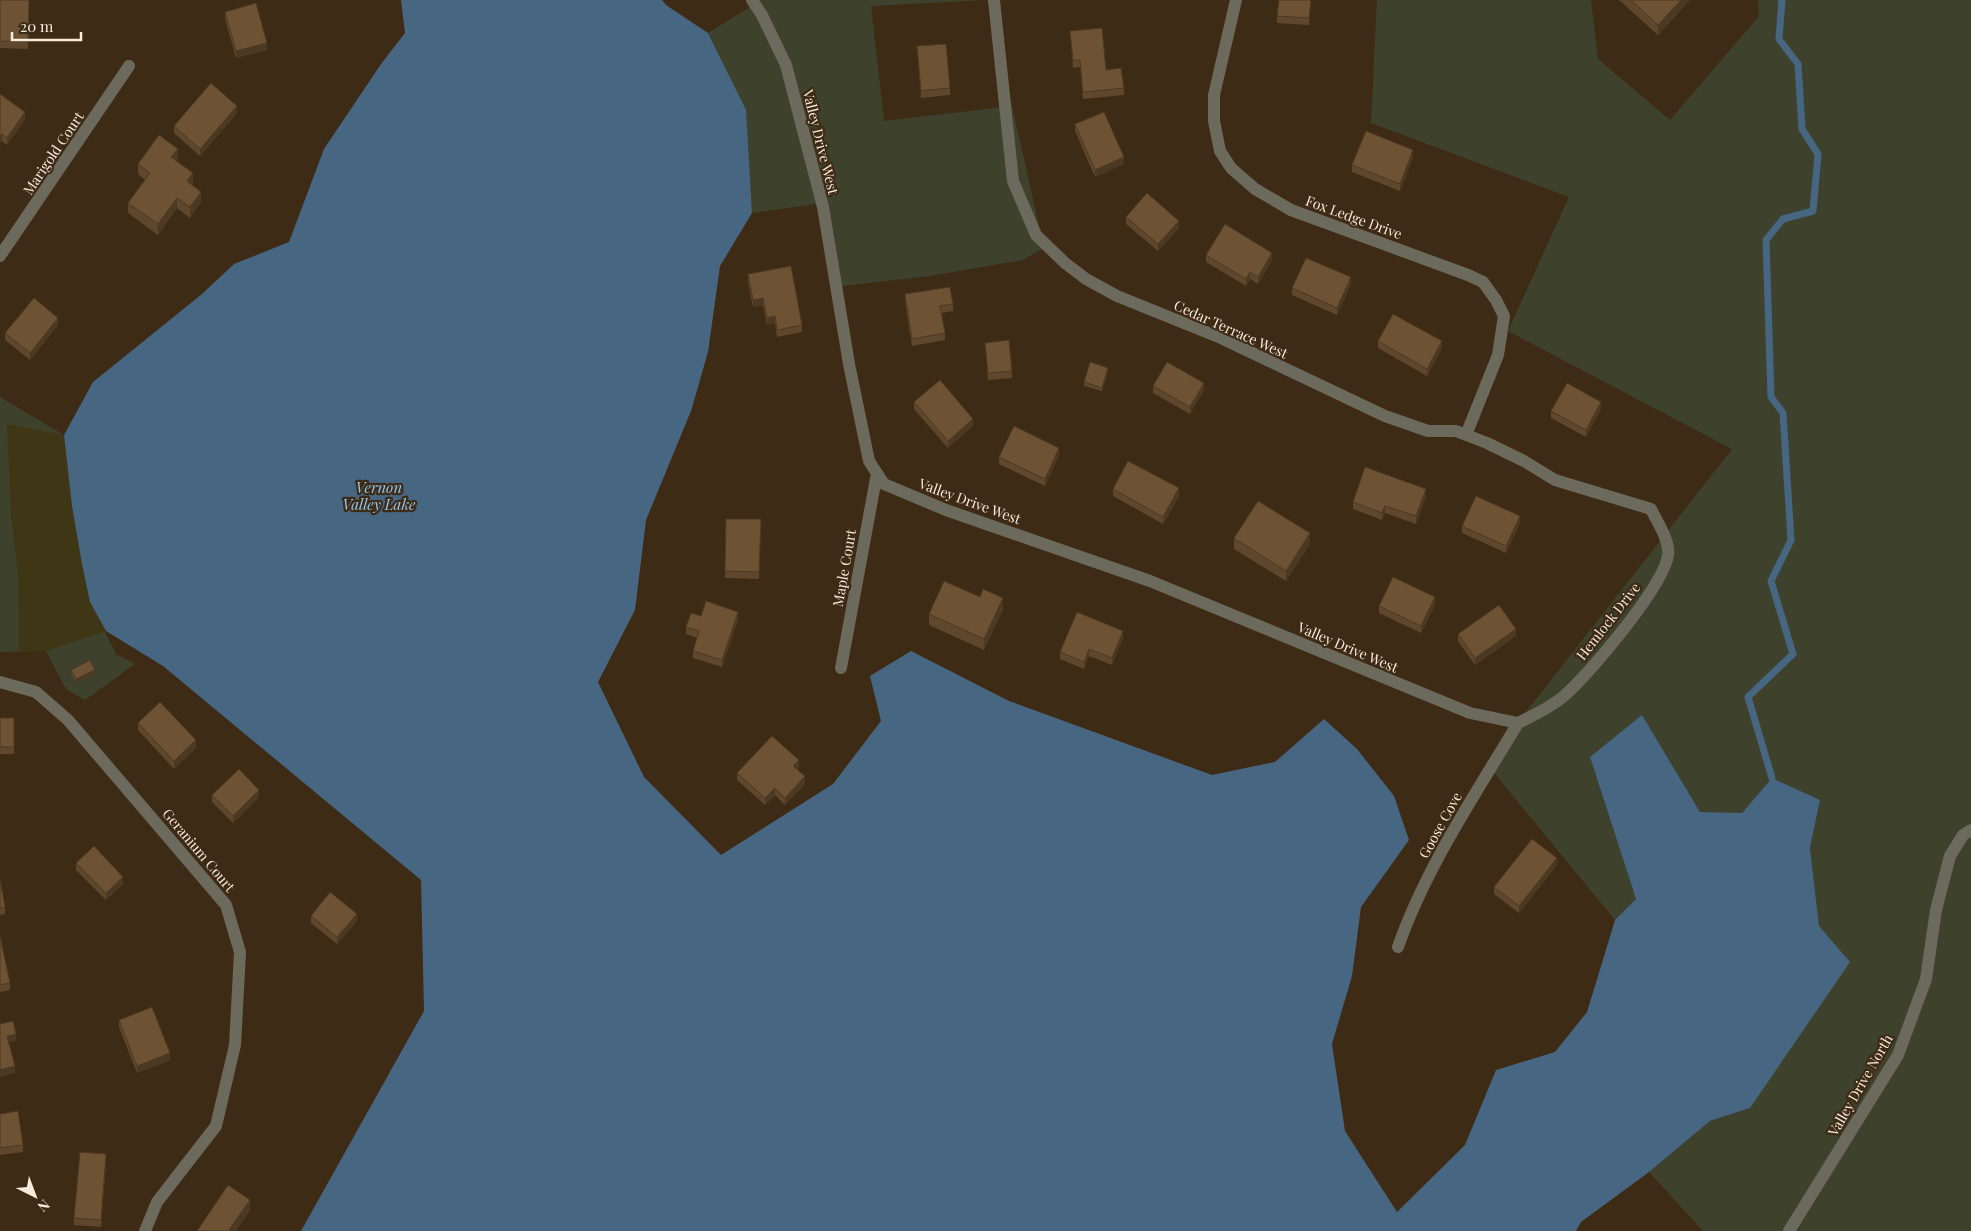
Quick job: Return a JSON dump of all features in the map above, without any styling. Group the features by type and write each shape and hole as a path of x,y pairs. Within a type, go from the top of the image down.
{"street":[{"name":"Valley Drive West","path":"752,0 762,15 786,65 822,207 849,364 869,461 884,484 946,510 1150,581 1470,713 1518,723"},
{"name":"Cedar Terrace West","path":"994,0 1013,181 1036,235 1049,249 1086,279 1117,296 1221,338 1385,416 1428,431 1456,431 1487,443 1524,461 1555,480 1651,509"},
{"name":"Fox Ledge Drive","path":"1236,0 1214,95 1214,121 1220,151 1231,168 1256,189 1291,210 1468,275 1483,282 1496,300 1504,316 1498,355 1466,435"},
{"name":"Marigold Court","path":"0,256 129,66"},
{"name":"Maple Court","path":"841,668 877,473"},
{"name":"Hemlock Drive","path":"1518,723 1544,710 1564,696 1587,672 1642,606 1659,578 1668,555 1664,536 1651,509"},
{"name":"Geranium Court","path":"0,682 36,692 68,720 226,905 240,952 235,1045 216,1126 157,1202 145,1231"},
{"name":"Goose Cove","path":"1398,947 1406,922 1435,864 1466,807 1518,723"},
{"name":"Valley Drive North","path":"1789,1231 1898,1055 1926,979 1936,910 1950,856 1963,836 1971,830"}],"green space":[{"path":"761,0 985,0 871,6 884,121 1012,106 1044,248 1023,260 930,276 834,287 816,204 752,213 745,110 708,33"},
{"path":"1377,0 1591,0 1598,59 1670,120 1759,16 1758,0 1971,0 1971,1231 1703,1231 1649,1172 1710,1121 1750,1108 1819,926 1810,848 1820,800 1772,778 1742,813 1700,812 1642,716 1590,757 1636,899 1615,920 1486,763 1732,449 1508,331 1569,197 1371,123"},
{"path":"0,397 64,435 72,506 90,602 116,654 135,664 85,700 66,689 46,651 0,652"}],"sand":[{"path":"7,424 64,435 76,507 72,508 90,602 106,631 46,651 19,651 18,574 11,516"}],"water":[{"name":"Vernon Valley Lake","path":"401,0 662,0 666,5 708,33 746,110 752,213 720,266 708,352 691,411 646,520 635,610 598,682 644,777 721,855 833,784 881,721 870,676 911,651 1009,701 1212,775 1275,762 1324,719 1357,749 1394,796 1409,840 1361,907 1352,976 1332,1044 1345,1131 1397,1212 1465,1145 1496,1070 1555,1052 1587,1012 1615,920 1636,899 1590,757 1642,715 1700,812 1742,813 1772,778 1820,800 1810,848 1819,926 1850,962 1750,1108 1710,1121 1649,1172 1581,1222 1576,1231 301,1231 424,1011 421,880 163,666 106,631 90,602 72,506 64,435 93,382 202,294 234,264 289,242 324,149 381,64 405,33"}],"building":[{"path":"0,0 29,0 28,42 0,41"},
{"path":"1279,0 1311,0 1309,18 1277,16"},
{"path":"1631,0 1681,0 1658,25"},
{"path":"256,3 267,43 236,51 225,12"},
{"path":"1102,28 1106,70 1121,68 1124,88 1083,92 1080,60 1073,60 1070,31"},
{"path":"946,44 950,88 921,91 917,46"},
{"path":"211,83 237,106 200,149 174,126"},
{"path":"0,94 25,112 7,138 2,134 0,136"},
{"path":"1104,112 1124,157 1095,170 1075,124"},
{"path":"1366,131 1413,150 1400,184 1352,165"},
{"path":"159,135 178,149 171,157 193,173 187,181 201,192 190,207 177,198 158,224 128,203 150,173 138,164"},
{"path":"1147,193 1179,221 1158,244 1126,217"},
{"path":"1225,224 1272,253 1258,277 1250,272 1246,279 1206,255"},
{"path":"1306,258 1351,277 1337,308 1292,288"},
{"path":"791,266 802,325 777,330 775,316 767,318 763,298 753,300 748,274"},
{"path":"950,287 953,304 940,306 945,333 912,339 905,294"},
{"path":"34,298 58,318 30,353 5,333"},
{"path":"1393,314 1442,341 1427,369 1378,341"},
{"path":"1009,340 1012,371 988,373 985,343"},
{"path":"1090,362 1108,368 1102,388 1084,382"},
{"path":"1167,362 1204,383 1190,407 1153,386"},
{"path":"940,380 973,419 948,441 914,402"},
{"path":"1567,383 1601,402 1586,430 1551,411"},
{"path":"1014,426 1059,448 1045,479 999,457"},
{"path":"1128,461 1179,488 1163,517 1113,489"},
{"path":"1365,467 1426,489 1416,516 1385,506 1382,513 1353,502"},
{"path":"1476,496 1520,516 1506,546 1462,526"},
{"path":"1258,501 1310,533 1286,571 1234,538"},
{"path":"726,519 761,519 759,572 725,571"},
{"path":"1393,577 1435,597 1421,626 1379,606"},
{"path":"944,581 980,597 983,589 1003,598 984,639 929,614"},
{"path":"706,601 738,612 722,660 693,651 699,631 686,627 691,613 701,616"},
{"path":"1499,605 1516,629 1475,658 1458,634"},
{"path":"1077,612 1123,631 1112,658 1089,649 1084,662 1060,652"},
{"path":"90,660 95,670 76,679 71,670"},
{"path":"160,702 196,740 174,761 138,723"},
{"path":"0,718 14,718 14,747 0,747"},
{"path":"772,736 799,760 793,766 805,776 785,798 775,788 765,798 737,773"},
{"path":"239,769 259,790 233,816 212,795"},
{"path":"1532,839 1557,858 1519,906 1494,887"},
{"path":"94,846 123,877 106,893 76,863"},
{"path":"0,879 5,907 0,908"},
{"path":"330,892 357,914 337,937 311,916"},
{"path":"0,936 10,983 0,985"},
{"path":"152,1007 170,1053 137,1066 119,1020"},
{"path":"13,1021 16,1034 7,1036 15,1066 0,1070 0,1024"},
{"path":"18,1111 23,1145 0,1148 0,1114"},
{"path":"80,1152 106,1154 101,1220 74,1218"},
{"path":"228,1185 250,1200 229,1230 231,1231 197,1231"}],"waterway":[{"path":"1772,778 1748,697 1793,654 1771,581 1791,540 1783,413 1771,397 1766,240 1783,219 1813,211 1818,154 1802,129 1798,64 1779,39 1782,0"}]}
